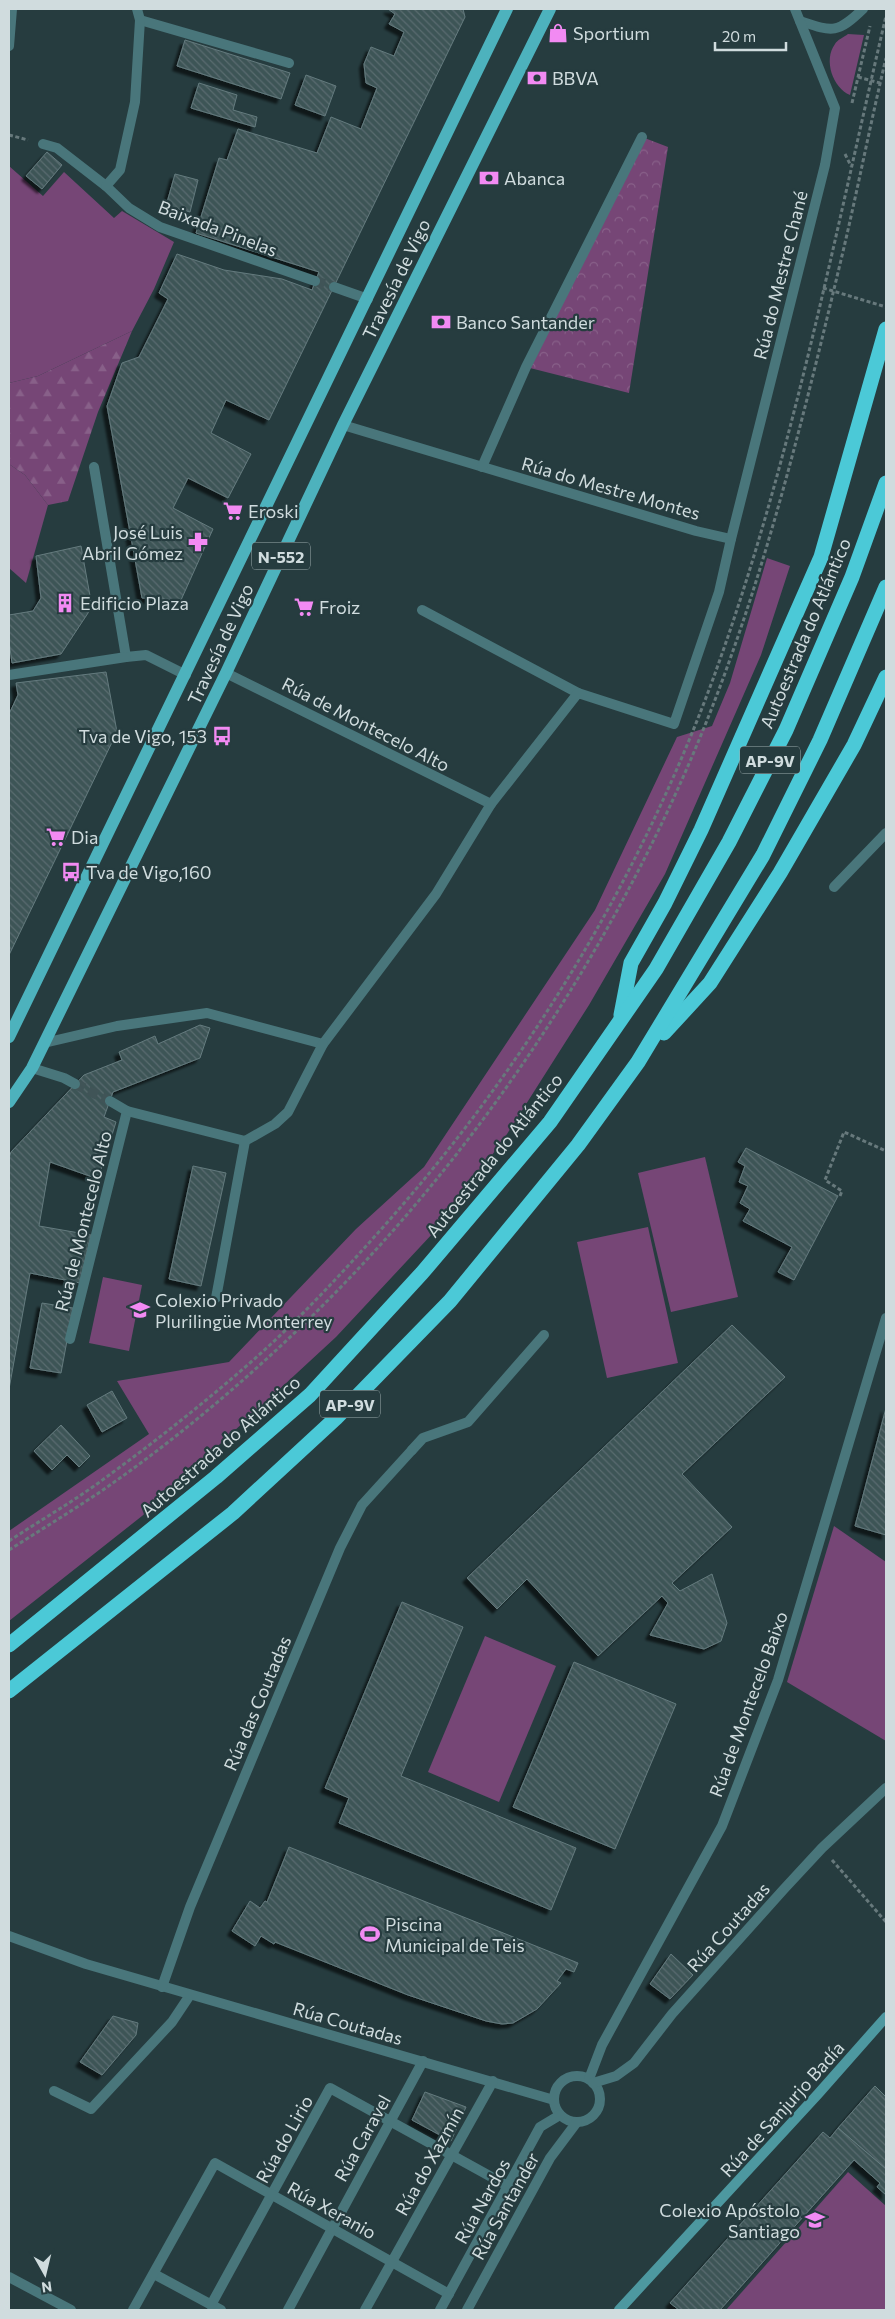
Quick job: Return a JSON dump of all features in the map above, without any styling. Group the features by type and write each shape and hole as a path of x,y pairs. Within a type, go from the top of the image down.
{"highway":[{"path":"620,1020 631,963 665,903 702,830 821,557 886,329"},
{"name":"Autoestrada do Atlántico","path":"9,1645 216,1477 310,1395 422,1273 550,1122 656,968 719,858 786,730 852,576 886,483"},
{"name":"AP-9V","path":"9,1691 233,1513 336,1418 450,1301 578,1145 638,1062 763,855 820,740 886,587"},
{"name":"AP-9V","path":"638,1062 710,983 780,873 844,762 886,678"}],"main road":[{"name":"Travesía de Vigo","path":"9,1037 507,9"},
{"name":"Travesía de Vigo","path":"9,1102 32,1068 226,672 343,425 550,9"},
{"name":"Rúa de Sanjurjo Badía","path":"619,2310 818,2094 886,2017"}],"street":[{"path":"9,46 12,9"},
{"path":"106,186 120,170 135,102 140,20 137,9"},
{"name":"Rúa do Mestre Chané","path":"731,539 825,165 835,108 794,9"},
{"path":"800,21 825,29 842,28 863,9"},
{"path":"140,20 289,63"},
{"path":"482,467 526,366 642,137"},
{"name":"Baixada Pinelas","path":"43,144 57,148 106,186 129,208 160,227 315,281"},
{"path":"334,287 368,299"},
{"name":"Rúa do Mestre Montes","path":"343,425 696,531 731,539"},
{"path":"94,467 126,657"},
{"path":"422,610 578,693 674,724 720,592 731,539"},
{"name":"Travesía de Vigo","path":"9,675 146,655 186,675"},
{"name":"Rúa de Montecelo Alto","path":"226,672 491,804"},
{"path":"216,1298 245,1141 275,1124 288,1112 323,1044 436,894 491,804 578,693"},
{"path":"834,887 886,833"},
{"path":"44,1043 117,1026 207,1013 323,1044"},
{"path":"32,1068 64,1078 74,1084"},
{"name":"Rúa de Montecelo Alto","path":"110,1101 127,1111 245,1141"},
{"name":"Rúa de Montecelo Alto","path":"70,1339 127,1111"},
{"name":"Rúa de Montecelo Baixo","path":"591,2081 602,2046 722,1826 778,1680 886,1318"},
{"name":"Rúa das Coutadas","path":"162,1987 194,1898 340,1548 362,1505 423,1438 468,1422 544,1335"},
{"name":"Rúa Coutadas","path":"591,2081 616,2076 634,2063 672,2014 822,1848 886,1788"},
{"name":"Rúa Coutadas","path":"9,1936 86,1964 162,1987 554,2100"},
{"path":"54,2091 91,2109 172,2022 190,1995"},
{"name":"Rúa Caravel","path":"288,2310 423,2061"},
{"path":"574,2076 591,2081 600,2097 599,2107 594,2114 585,2121 577,2122 570,2121 560,2115 554,2100 555,2091 565,2079 574,2076"},
{"name":"Rúa do Xazmín","path":"365,2310 493,2081"},
{"name":"Rúa do Lirio","path":"216,2308 272,2195 330,2088 508,2186"},
{"name":"Rúa Nardos","path":"440,2310 540,2127 560,2115"},
{"name":"Rúa Santander","path":"467,2310 550,2158 577,2122"},
{"name":"Rúa Xeranio","path":"133,2310 216,2163 449,2294"},
{"path":"154,2274 216,2308"},
{"path":"9,2277 71,2310"}],"path":[{"path":"9,1541 98,1484 176,1424 253,1360 348,1267 435,1169 497,1088 554,1002 605,916 684,754 712,680 765,517 790,425 886,16"},
{"path":"871,23 858,77 880,83"},
{"path":"9,1550 102,1490 181,1431 259,1365 309,1319 442,1174 503,1091 560,1006 613,920 659,830 722,683 774,519 833,290 886,58"},
{"path":"823,288 886,307"},
{"path":"840,1196 842,1192 825,1180 844,1132 886,1151"},
{"path":"822,1848 886,1922"}],"green space":[{"path":"848,34 864,35 850,95 835,80 830,65 830,58 835,44"},
{"path":"642,137 668,147 629,393 526,367"},
{"path":"9,166 43,196 64,172 114,218 122,211 174,242 154,289 132,331 38,376 9,383"},
{"path":"132,331 98,412 68,501 48,505 25,475 9,464 9,383 38,376"},
{"path":"9,464 25,475 48,505 26,583 9,568"},
{"path":"767,558 790,566 761,655 665,874 589,1005 507,1134 448,1217 336,1337 142,1516 9,1621 9,1531 149,1434 117,1381 229,1362 356,1229 424,1167 595,910 677,737 712,726 730,683"},
{"path":"705,1157 738,1297 671,1312 638,1173"},
{"path":"648,1227 678,1363 607,1378 577,1242"},
{"path":"103,1277 142,1285 129,1351 89,1343"},
{"path":"834,1526 886,1562 886,1741 787,1682"},
{"path":"485,1636 556,1666 499,1802 428,1772"},
{"path":"848,2172 886,2206 886,2310 726,2310"}],"building":[{"path":"388,9 463,9 465,17 269,420 226,400 211,433 251,454 228,498 188,478 173,508 213,529 181,600 142,598 107,406 122,363 139,357 168,299 159,293 177,254 224,270 282,279 312,290 319,272 196,233 219,158 227,160 238,129 317,153 331,117 361,129 377,88 366,83 364,64 371,47 394,56 404,32 389,24 395,14"},
{"path":"185,40 290,73 281,99 177,66"},
{"path":"306,75 336,86 325,116 295,105"},
{"path":"199,83 237,95 233,110 257,117 255,127 191,108"},
{"path":"47,152 62,165 42,189 26,176"},
{"path":"175,174 198,180 190,212 166,206"},
{"name":"Edificio Plaza","path":"81,546 92,607 61,654 12,663 9,641 9,615 33,611 41,598 36,556"},
{"path":"106,672 117,732 9,955 9,714 18,695 16,683"},
{"path":"200,1025 210,1028 200,1058 113,1092 104,1117 116,1122 98,1179 50,1162 39,1226 91,1235 80,1283 30,1273 9,1389 9,1158 11,1152 84,1075 122,1060 119,1052 155,1036 158,1044"},
{"path":"746,1148 838,1196 794,1280 778,1272 792,1247 743,1221 750,1209 740,1203 748,1186 739,1182 745,1166 738,1162"},
{"path":"193,1166 226,1173 201,1286 169,1279"},
{"path":"42,1303 73,1308 61,1373 30,1368"},
{"path":"732,1325 785,1377 682,1474 732,1527 672,1583 680,1591 712,1574 727,1623 721,1641 704,1649 650,1635 668,1603 662,1596 598,1656 527,1579 497,1609 467,1578"},
{"path":"112,1391 127,1418 102,1432 87,1405"},
{"path":"886,1408 886,1535 855,1526"},
{"path":"61,1425 90,1456 79,1467 67,1455 52,1470 34,1451"},
{"path":"402,1602 463,1627 401,1776 576,1848 551,1910 339,1823 349,1798 325,1788"},
{"path":"574,1662 676,1704 615,1849 513,1807"},
{"name":"Piscina Municipal de Teis","path":"289,1847 578,1963 574,1972 566,1969 557,1981 561,1983 537,2009 513,2023 502,2024 486,2021 408,1995 275,1942 274,1944 261,1936 255,1946 232,1931 250,1901 260,1908 265,1901 267,1902"},
{"path":"671,1954 693,1975 670,1999 650,1984"},
{"path":"113,2016 138,2023 136,2035 102,2075 80,2062"},
{"path":"875,2086 886,2097 886,2169 838,2128"},
{"path":"425,2092 466,2107 451,2141 412,2120"},
{"path":"838,2128 886,2169 886,2195 877,2187 880,2183 854,2160 720,2310 679,2310 670,2303 823,2132 830,2138"}],"tunnel":[{"path":"315,281 334,287"},
{"path":"75,1084 110,1101"}],"place":[{"name":"Sportium","path":"558,33"},
{"name":"BBVA","path":"537,78"},
{"name":"Abanca","path":"489,178"},
{"name":"Banco Santander","path":"441,322"},
{"name":"Eroski","path":"233,511"},
{"name":"José Luis Abril Gómez","path":"198,542"},
{"name":"Edificio Plaza","path":"65,603"},
{"name":"Froiz","path":"304,607"},
{"name":"Tva de Vigo, 153","path":"222,736"},
{"name":"Dia","path":"56,837"},
{"name":"Tva de Vigo,160","path":"71,872"},
{"name":"Colexio Privado Plurilingüe Monterrey","path":"140,1310"},
{"name":"Piscina Municipal de Teis","path":"370,1934"},
{"name":"Colexio Apóstolo Santiago","path":"815,2220"}]}
